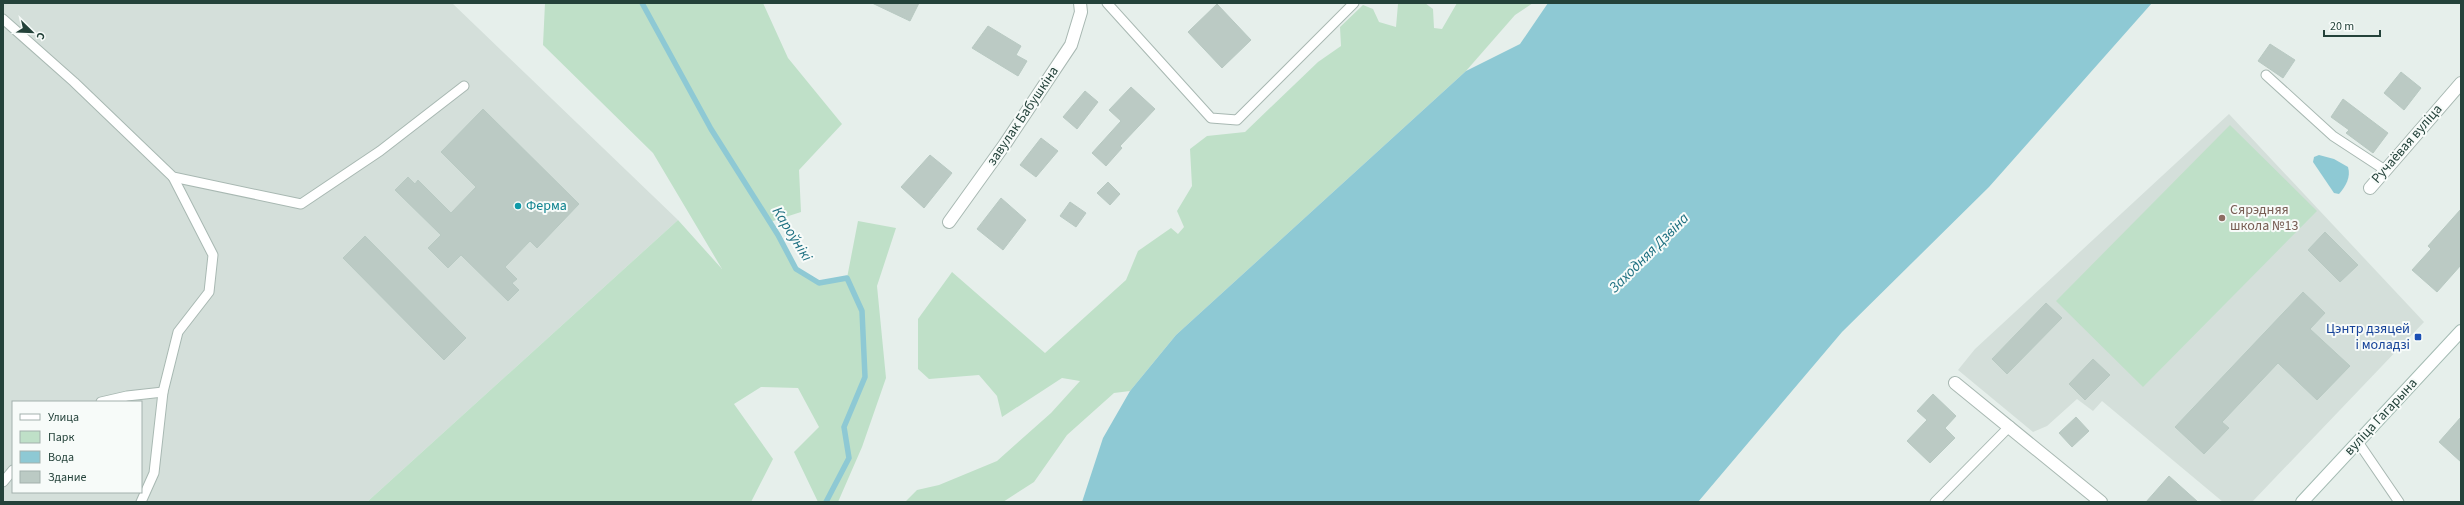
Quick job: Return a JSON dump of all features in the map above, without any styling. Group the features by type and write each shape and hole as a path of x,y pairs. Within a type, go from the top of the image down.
{"street":[{"name":"завулак Бабушкіна","path":"949,222 1005,144 1071,45 1081,12 1080,3"},
{"name":"Ручаёвая вуліца","path":"2370,188 2461,83"},
{"name":"вуліца Гагарына","path":"2302,502 2461,331"},
{"path":"1955,383 2010,426 2101,502"}],"lane":[{"path":"1107,3 1211,118 1237,120 1354,3"},
{"path":"3,19 74,82 173,177 213,255 209,292 178,332 163,392 154,473 141,502"},
{"path":"2266,75 2332,136 2385,170"},
{"path":"173,177 301,204 380,151 464,86"},
{"path":"105,401 127,396 163,392"},
{"path":"1935,502 2010,426"},
{"path":"2358,442 2399,502"},
{"path":"3,482 12,471"}],"shaded area":[{"path":"3,3 452,3 678,220 367,502 3,502"},
{"name":"Сярэдняя школа №13","path":"2229,114 2424,322 2252,502 2223,502 2102,401 2093,411 2077,399 2047,426 2033,432 1958,370 1975,349"}],"green space":[{"path":"545,3 763,3 788,58 842,124 799,170 801,212 770,222 796,269 819,283 847,278 858,221 896,228 877,286 886,378 862,447 838,502 818,502 794,452 819,427 798,388 761,387 734,404 773,459 751,502 367,502 678,220 722,269 653,153 543,45"},
{"path":"1425,3 1433,9 1434,28 1442,29 1457,3 1533,3 1515,15 1466,71 1176,335 1130,391 1114,393 1067,435 1034,482 1003,502 905,502 917,490 939,485 997,461 1051,413 1080,381 1062,378 1002,417 997,396 979,375 929,379 918,369 918,319 952,272 1045,353 1126,280 1138,251 1171,228 1178,234 1184,227 1177,211 1192,186 1190,149 1207,136 1245,132 1318,62 1341,46 1340,27 1363,5 1373,9 1379,22 1396,27 1398,4"},
{"path":"2230,125 2317,211 2143,387 2056,301"}],"water":[{"name":"Заходняя Дзвіна","path":"1548,3 2152,3 1989,187 1842,332 1698,502 1082,502 1103,438 1130,391 1176,335 1466,71 1520,44"},
{"path":"2319,155 2334,159 2348,167 2349,174 2347,181 2339,194 2334,193 2313,162 2314,157"}],"building":[{"path":"872,3 919,3 910,21"},
{"path":"1217,4 1251,40 1222,68 1188,32"},
{"path":"988,26 1021,46 1016,55 1027,61 1018,76 972,48"},
{"path":"2270,44 2295,60 2283,78 2258,61"},
{"path":"2401,72 2421,88 2404,110 2384,93"},
{"path":"1131,87 1155,109 1120,146 1122,148 1106,166 1092,153 1121,121 1109,110"},
{"path":"1085,91 1098,102 1077,129 1063,117"},
{"path":"2343,99 2388,133 2373,153 2346,133 2349,130 2331,117"},
{"name":"Ферма","path":"483,109 579,204 537,248 530,241 505,267 517,279 512,283 519,290 508,301 461,255 448,268 428,248 441,235 395,190 408,177 415,184 418,180 451,213 476,187 441,152"},
{"path":"1041,138 1058,151 1036,177 1020,165"},
{"path":"930,155 952,173 924,208 901,187"},
{"path":"1108,182 1120,194 1110,205 1097,193"},
{"path":"1001,198 1026,220 1003,250 977,229"},
{"path":"1070,202 1086,213 1076,227 1060,216"},
{"path":"2461,209 2461,265 2437,292 2412,270 2431,249 2428,246"},
{"path":"2325,232 2358,265 2340,282 2308,250"},
{"path":"365,236 466,338 444,360 343,258"},
{"path":"2303,292 2325,313 2310,329 2350,366 2317,400 2278,363 2222,422 2229,428 2204,454 2175,427"},
{"path":"2046,303 2062,318 2007,374 1992,359"},
{"path":"2093,359 2110,375 2085,400 2069,384"},
{"path":"1933,394 1956,416 1945,428 1955,438 1930,463 1907,441 1927,420 1917,411"},
{"path":"2076,417 2089,431 2072,447 2059,433"},
{"path":"2461,417 2461,462 2439,442"},
{"path":"2169,476 2198,502 2146,502"}],"waterway":[{"name":"Кароўнікі","path":"642,3 711,129 778,235 796,269 819,283 847,278 862,311 865,377 844,427 849,458 826,502"}],"place":[{"name":"Ферма","path":"518,206"},
{"name":"Сярэдняя школа №13","path":"2222,218"},
{"name":"Цэнтр дзяцей і моладзі","path":"2418,337"}]}
